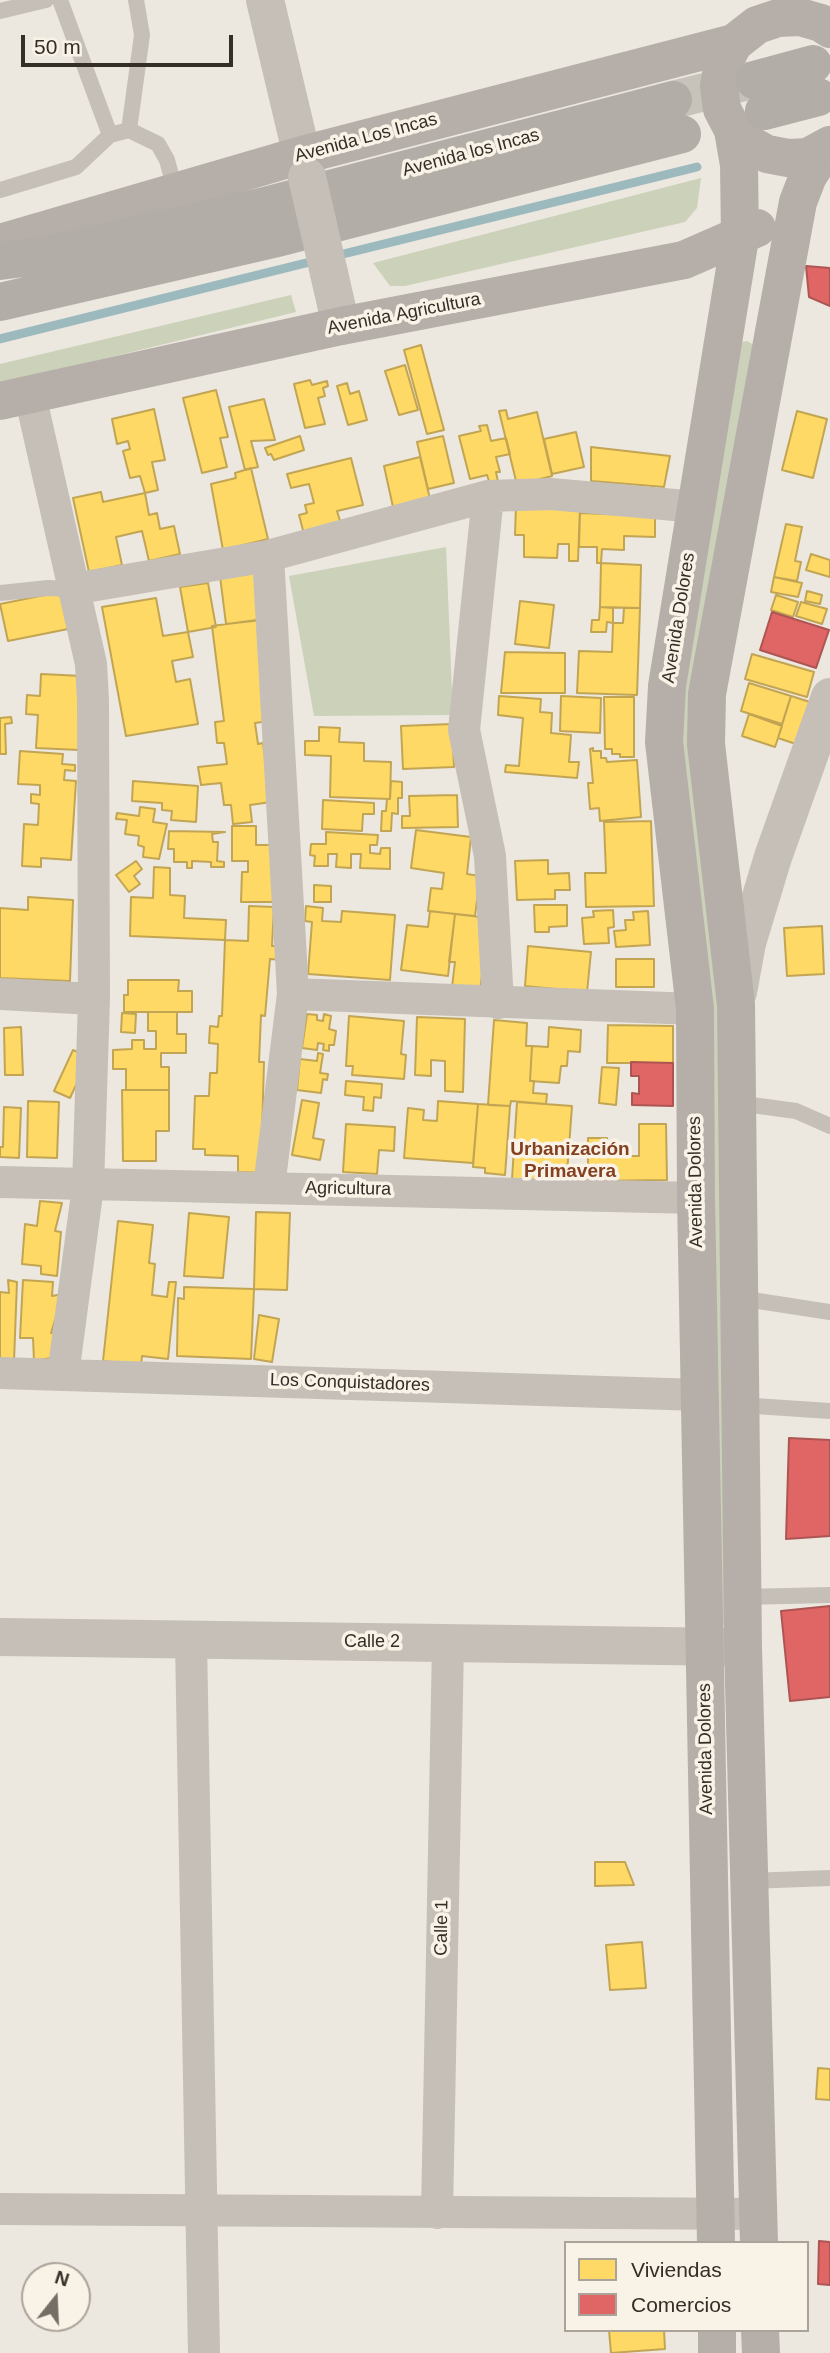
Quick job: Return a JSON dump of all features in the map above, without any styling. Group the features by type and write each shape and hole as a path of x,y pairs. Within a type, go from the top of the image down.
{"main road":[{"path":"737,40 753,0"},
{"name":"Avenida Los Incas","path":"0,243 175,190 304,166 737,40 757,25 778,18 827,20"},
{"name":"Avenida Dolores","path":"716,2229 696,1198 695,1009 664,742 667,685 740,238 739,165 750,107 722,108 719,86 723,63 737,40"},
{"path":"816,81 750,107 748,144 767,154 808,157 828,147"},
{"name":"Avenida Los Incas","path":"0,302 285,236 678,117"},
{"name":"Avenida los Incas","path":"0,261 47,255 678,117"},
{"path":"758,2228 743,1647 736,1005 706,744 706,694 798,202 808,176 828,147"},
{"name":"Avenida Agricultura","path":"15,398 341,326 684,260 740,238 798,202"},
{"path":"684,260 710,275 730,297"},
{"path":"717,2332 717,2353"},
{"path":"760,2332 761,2353"}],"street":[{"path":"265,0 341,326"},
{"path":"15,398 73,589 91,664 93,700 94,999 88,1186 63,1375"},
{"path":"73,589 268,556 488,496 551,494 697,507"},
{"path":"488,496 464,730 490,856 498,1003"},
{"path":"268,556 293,994 269,1187"},
{"path":"736,1005 747,943 773,857 830,697"},
{"path":"293,994 695,1009"},
{"path":"0,995 94,999"},
{"name":"Agricultura","path":"0,1182 696,1198"},
{"name":"Los Conquistadores","path":"0,1373 700,1395"},
{"name":"Calle 2","path":"0,1637 743,1647"},
{"path":"191,1641 204,2353"},
{"name":"Calle 1","path":"437,2213 448,1643"},
{"path":"0,2209 437,2213 716,2229 758,2228"}],"lane":[{"path":"0,11 46,0"},
{"path":"60,0 110,135"},
{"path":"129,130 142,35 136,0"},
{"path":"0,190 76,167 110,135 129,130 158,144 167,160 175,190"},
{"path":"0,593 48,587 73,589"},
{"path":"737,1103 796,1111 830,1126"},
{"path":"739,1298 830,1312"},
{"path":"740,1405 830,1411"},
{"path":"743,1597 830,1595"},
{"path":"749,1881 830,1878"}],"green space":[{"path":"701,178 697,208 685,222 405,286 390,286 373,263"},
{"path":"291,295 296,312 0,384 0,364"},
{"path":"747,341 756,346 694,692 723,1006 727,1625 712,1625 676,742 736,343"},
{"path":"446,547 453,715 314,716 289,576"}],"building: Viviendas":[{"path":"421,345 444,430 427,434 404,350"},
{"path":"405,365 418,410 399,415 385,371"},
{"path":"310,380 312,385 327,381 328,386 323,388 325,396 318,398 325,424 305,428 294,384"},
{"path":"347,383 350,394 359,391 367,420 348,425 337,386"},
{"path":"216,390 228,437 220,438 227,467 202,473 183,398"},
{"path":"264,399 275,440 251,441 258,467 245,470 229,407"},
{"path":"154,409 165,460 152,462 158,490 145,493 140,476 130,478 123,451 130,449 128,441 117,444 112,419"},
{"path":"506,410 508,419 537,412 552,476 517,485 499,411"},
{"path":"797,411 827,419 813,478 782,470"},
{"path":"487,425 491,441 506,438 510,454 496,457 500,472 496,472 498,482 490,484 487,475 470,479 459,436 481,431 479,426"},
{"path":"576,432 584,467 552,474 544,439"},
{"path":"300,436 304,450 274,460 271,454 268,455 265,448"},
{"path":"443,436 454,483 428,489 417,442"},
{"path":"591,447 670,456 664,487 591,481"},
{"path":"420,457 430,499 393,507 384,466"},
{"path":"351,458 363,505 337,511 341,524 304,534 299,515 307,513 305,505 314,503 309,484 291,488 287,474"},
{"path":"251,468 268,539 223,550 211,484 236,478 235,473"},
{"path":"101,492 103,502 145,493 149,515 157,513 160,529 174,526 180,554 149,561 142,531 116,537 122,565 89,572 73,498"},
{"path":"516,504 580,506 578,561 569,561 569,544 558,544 557,558 524,557 524,535 515,535"},
{"path":"580,513 655,516 655,537 624,536 624,550 602,549 601,563 597,563 597,547 579,547"},
{"path":"786,524 802,527 795,561 801,562 797,581 774,577"},
{"path":"811,554 830,560 830,577 806,570"},
{"path":"601,563 641,565 640,608 600,607"},
{"path":"256,572 262,620 226,624 220,576"},
{"path":"774,577 802,583 798,597 771,592"},
{"path":"208,583 216,627 188,632 180,587"},
{"path":"807,591 822,595 820,604 805,601"},
{"path":"60,592 68,629 8,641 0,604"},
{"path":"776,595 798,602 793,617 771,610"},
{"path":"156,598 163,636 188,632 193,657 172,661 176,682 190,679 198,724 126,736 102,607"},
{"path":"520,601 554,605 549,648 515,644"},
{"path":"801,602 827,609 822,624 796,616"},
{"path":"600,607 613,608 613,623 607,622 606,632 591,632 592,620 599,620"},
{"path":"624,608 640,608 637,695 577,693 579,651 612,652 613,623 623,623"},
{"path":"257,620 269,721 255,723 258,744 263,743 271,802 250,805 252,822 233,824 231,805 224,805 221,783 201,785 198,767 227,764 224,743 217,743 215,722 224,721 212,626"},
{"path":"505,652 565,653 565,693 501,693"},
{"path":"752,654 814,672 807,697 745,679"},
{"path":"41,674 82,676 79,750 36,748 38,715 26,714 27,695 40,696"},
{"path":"749,683 791,696 782,724 741,711"},
{"path":"499,696 541,699 540,712 552,713 551,733 571,735 569,762 579,762 577,778 505,772 506,765 519,766 523,718 498,715"},
{"path":"561,696 601,698 600,733 560,731"},
{"path":"791,696 810,702 799,745 778,738"},
{"path":"604,697 634,697 634,757 620,757 620,754 612,754 612,749 605,749"},
{"path":"749,714 782,726 775,747 742,736"},
{"path":"11,717 12,723 5,724 6,754 0,754 0,718"},
{"path":"452,724 454,767 403,769 401,726"},
{"path":"319,727 340,728 339,742 364,743 364,761 391,762 390,799 330,797 331,756 305,755 305,741 319,741"},
{"path":"593,748 593,751 601,751 601,758 606,758 607,762 637,760 641,817 600,821 599,808 590,809 588,783 593,783 590,749"},
{"path":"20,751 63,754 62,764 75,765 75,771 65,770 64,780 76,781 71,860 41,858 41,867 22,866 24,824 38,825 39,804 31,803 31,794 40,795 40,785 18,784"},
{"path":"133,781 198,786 196,822 171,820 172,811 162,810 162,803 132,801"},
{"path":"391,781 402,782 402,798 398,798 398,814 392,813 391,831 381,831 382,811 386,811 387,799 390,799"},
{"path":"457,795 458,827 402,828 402,816 410,816 409,796"},
{"path":"323,800 374,803 374,814 363,814 362,831 322,829"},
{"path":"140,807 155,809 153,822 167,824 159,859 143,857 144,847 138,845 139,836 125,834 127,820 116,819 117,813 139,816"},
{"path":"651,821 654,906 586,907 585,873 606,873 604,822"},
{"path":"232,826 256,826 256,845 276,845 275,902 241,902 242,872 248,872 248,861 232,861"},
{"path":"416,830 471,837 467,874 480,876 475,916 428,911 431,888 442,889 444,873 411,868"},
{"path":"169,831 225,832 212,834 213,842 218,842 217,861 224,862 224,867 211,867 211,862 192,861 192,868 187,868 187,862 174,862 174,849 168,849"},
{"path":"326,832 378,835 377,845 370,845 370,853 380,854 381,848 390,848 390,869 360,868 361,854 351,854 351,868 336,867 337,854 328,854 328,866 314,866 315,856 310,855 311,844 326,844"},
{"path":"548,860 548,874 569,873 570,890 555,890 555,899 517,900 515,861"},
{"path":"136,861 142,869 134,876 140,884 129,892 116,875"},
{"path":"154,867 170,868 170,895 185,896 184,918 226,920 225,940 130,936 131,897 153,898"},
{"path":"314,885 331,886 331,902 314,902"},
{"path":"28,897 73,900 70,981 0,978 0,908 28,910"},
{"path":"534,905 567,905 567,926 549,927 549,932 535,932"},
{"path":"249,906 274,907 272,946 284,946 283,960 270,959 265,1016 261,1015 259,1062 264,1062 262,1135 267,1173 238,1172 238,1156 205,1155 205,1149 193,1149 195,1096 209,1096 210,1073 217,1073 218,1044 209,1043 210,1026 218,1027 219,1016 222,1016 225,940 248,941"},
{"path":"306,906 323,908 322,921 341,922 342,911 395,915 390,980 308,974 312,922 305,921"},
{"path":"613,910 614,927 608,928 609,943 584,944 582,918 594,917 593,911"},
{"path":"430,911 455,914 448,976 401,970 407,925 428,927"},
{"path":"648,911 650,945 616,947 614,931 626,930 625,920 634,920 633,912"},
{"path":"455,914 489,918 480,991 452,987 455,962 449,962"},
{"path":"822,926 824,974 787,976 784,928"},
{"path":"528,946 591,952 587,992 525,986"},
{"path":"616,959 654,959 654,987 616,987"},
{"path":"128,980 179,980 178,991 192,991 192,1012 124,1012 124,995 128,995"},
{"path":"148,1012 177,1012 177,1034 186,1034 186,1053 161,1053 161,1067 169,1067 169,1090 126,1090 126,1069 113,1069 113,1050 132,1049 132,1040 144,1040 144,1049 156,1049 156,1031 148,1031"},
{"path":"122,1013 136,1014 135,1033 121,1032"},
{"path":"307,1014 317,1015 317,1020 323,1021 324,1014 331,1016 329,1029 336,1031 334,1045 329,1045 329,1051 323,1050 324,1044 318,1043 317,1050 302,1048"},
{"path":"349,1016 404,1021 401,1054 406,1055 404,1079 352,1075 353,1066 346,1066"},
{"path":"417,1017 465,1019 463,1092 445,1091 445,1061 431,1060 431,1076 415,1075"},
{"path":"494,1020 527,1023 526,1046 532,1046 530,1081 534,1081 533,1093 547,1094 546,1104 511,1101 510,1106 488,1105"},
{"path":"608,1025 673,1026 673,1063 607,1063"},
{"path":"21,1027 23,1075 5,1075 4,1028"},
{"path":"549,1027 581,1030 580,1052 568,1051 567,1066 561,1066 559,1083 530,1081 532,1046 548,1047"},
{"path":"73,1050 89,1057 70,1098 54,1091"},
{"path":"318,1053 323,1054 320,1073 328,1074 327,1080 323,1079 321,1093 297,1090 300,1059 317,1061"},
{"path":"602,1067 619,1068 616,1105 599,1103"},
{"path":"346,1081 382,1084 381,1098 374,1097 373,1111 363,1110 364,1097 345,1095"},
{"path":"122,1090 169,1090 169,1131 156,1131 156,1161 123,1161"},
{"path":"302,1100 319,1103 313,1138 324,1140 320,1160 292,1155"},
{"path":"28,1101 59,1102 57,1158 27,1157"},
{"path":"438,1101 478,1104 473,1163 404,1158 408,1108 424,1110 423,1120 437,1121"},
{"path":"517,1102 572,1106 567,1174 546,1172 545,1182 512,1179"},
{"path":"478,1104 510,1106 505,1175 485,1173 485,1168 473,1167"},
{"path":"4,1107 21,1108 19,1158 0,1157 0,1147 3,1147"},
{"path":"346,1124 395,1127 394,1151 379,1150 377,1174 343,1172"},
{"path":"639,1124 666,1124 667,1180 588,1181 588,1138 607,1138 607,1156 639,1156"},
{"path":"40,1201 62,1203 55,1231 61,1232 57,1276 41,1274 41,1266 22,1264 25,1224 37,1226"},
{"path":"256,1212 290,1213 287,1290 254,1289"},
{"path":"189,1213 229,1217 223,1278 184,1276"},
{"path":"118,1221 153,1225 149,1263 155,1264 152,1295 167,1297 169,1282 176,1282 168,1359 142,1356 141,1365 103,1361"},
{"path":"8,1280 17,1282 14,1361 0,1360 0,1292 9,1293"},
{"path":"23,1280 53,1282 52,1296 63,1294 51,1333 62,1333 57,1357 34,1361 33,1338 20,1338"},
{"path":"184,1287 254,1289 251,1359 177,1356 178,1298 184,1299"},
{"path":"259,1315 279,1319 272,1362 254,1359"},
{"path":"595,1862 625,1862 634,1885 595,1886"},
{"path":"642,1942 646,1988 610,1990 606,1945"},
{"path":"818,2068 830,2069 830,2100 816,2099"},
{"path":"609,2332 664,2332 665,2349 611,2353"}],"building: Comercios":[{"path":"806,266 830,268 830,306 809,297"},
{"path":"772,612 829,630 816,668 760,650"},
{"path":"631,1062 673,1063 673,1106 632,1105 632,1093 639,1094 639,1076 631,1076"},
{"path":"789,1438 830,1440 830,1536 786,1539"},
{"path":"830,1606 830,1697 790,1701 781,1611"},
{"path":"819,2241 830,2242 830,2285 818,2284"}],"waterway":[{"path":"335,256 697,167"},
{"path":"0,339 318,260"}],"tunnel":[{"path":"673,100 752,80"}],"district":[{"name":"Urbanización Primavera","path":"570,1161"}]}
